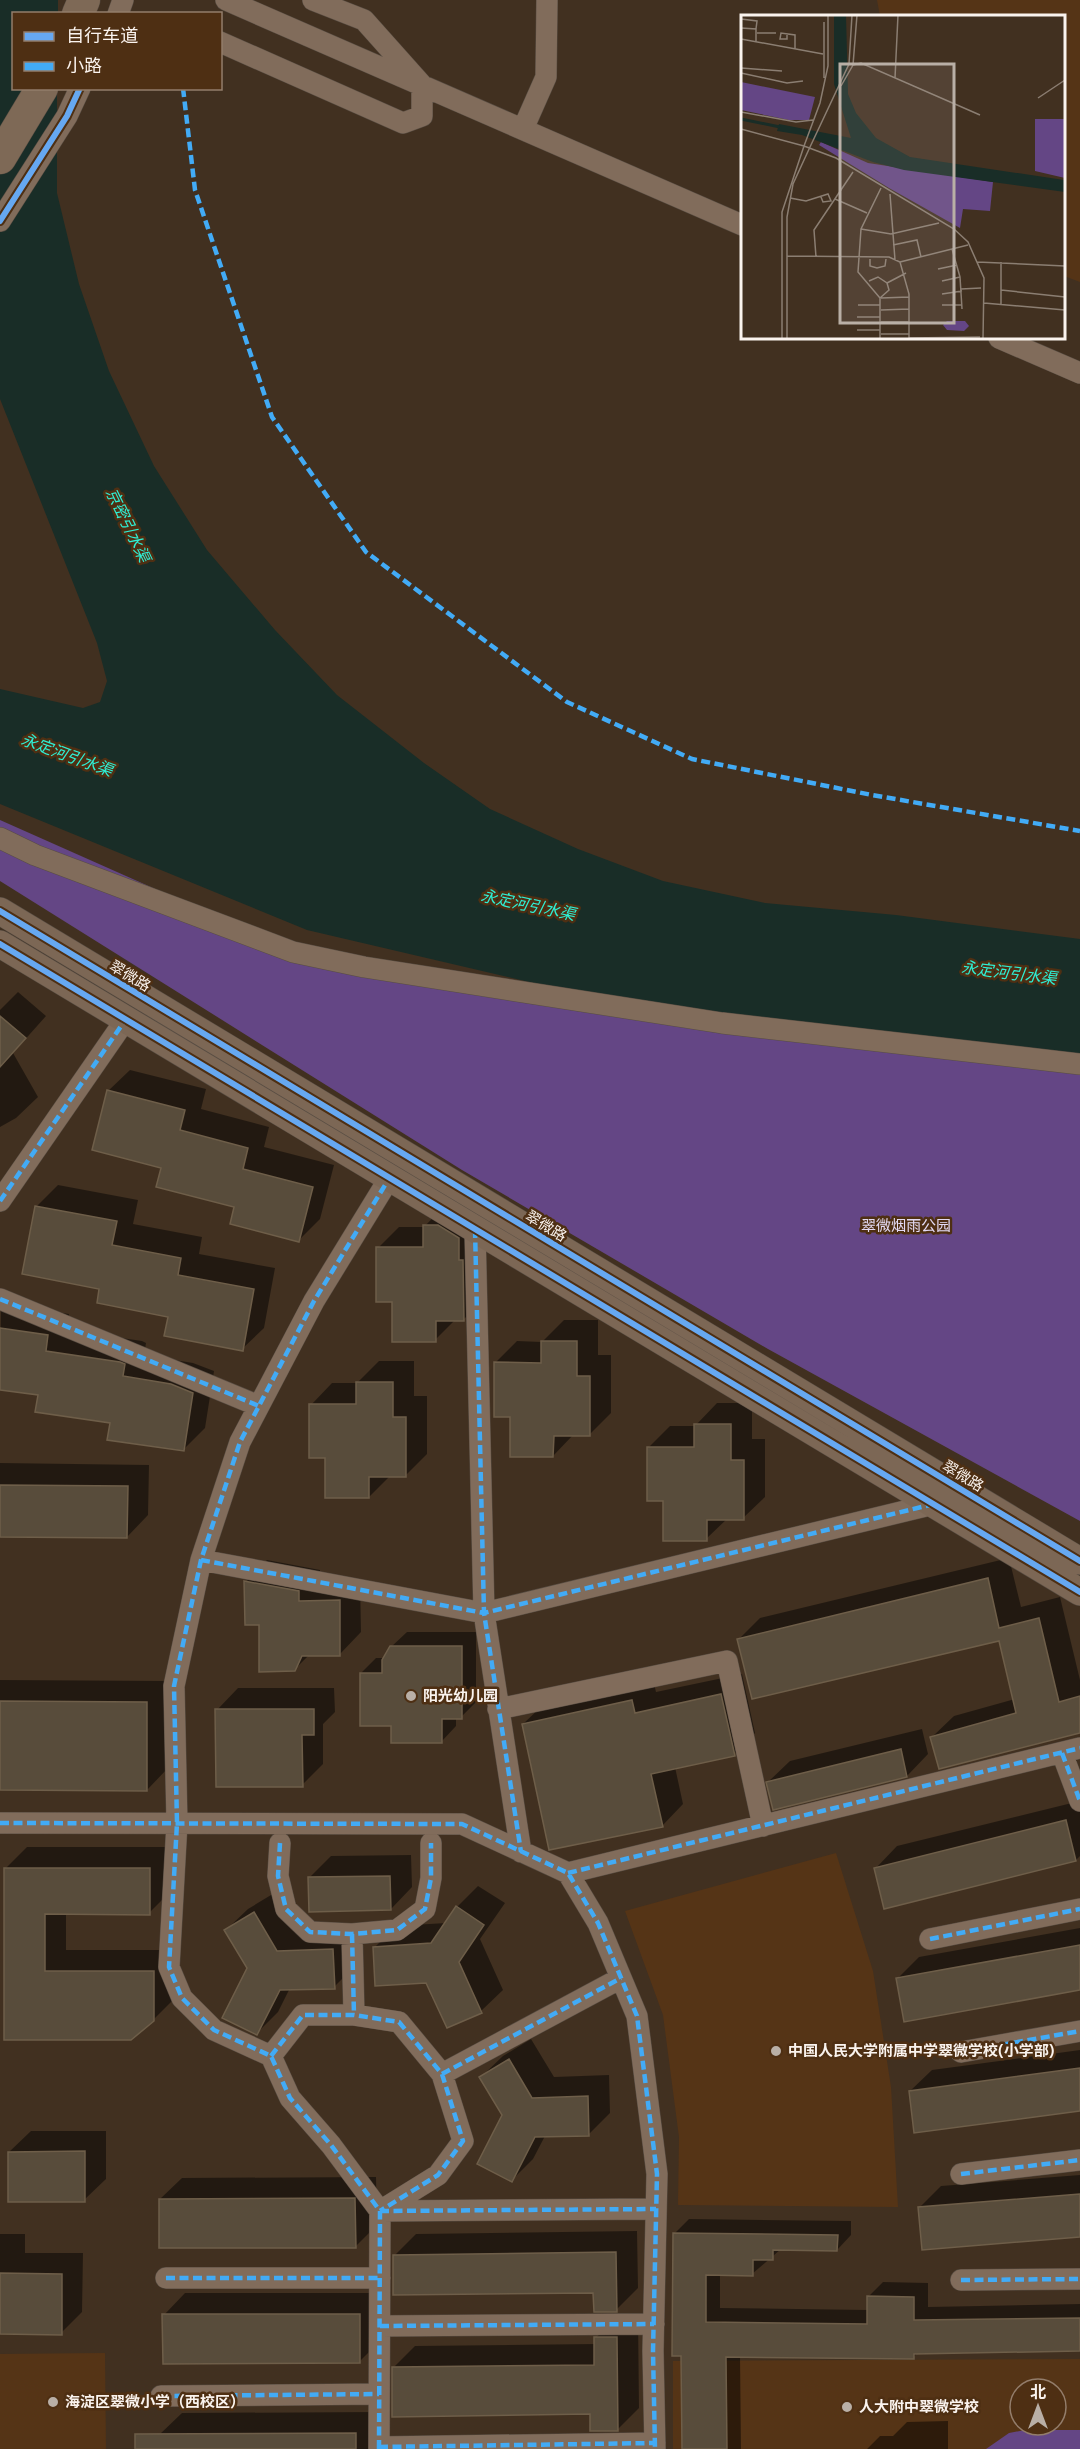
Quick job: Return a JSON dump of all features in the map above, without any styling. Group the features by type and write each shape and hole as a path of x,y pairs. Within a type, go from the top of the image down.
{"highway":[{"path":"0,158 41,90"}],"main road":[{"name":"翠微路","path":"0,911 1080,1561"},
{"path":"0,944 1080,1592"}],"street":[{"path":"226,0 741,225"},
{"path":"222,43 403,123 422,116 422,86 364,20 313,0"},
{"path":"523,129 546,77 547,0"},
{"path":"0,221 67,116 79,90"},
{"path":"1001,339 1080,373"},
{"path":"0,838 35,855 293,952 364,967 722,1023 1080,1064"},
{"path":"0,1201 126,1019"},
{"path":"0,1823 177,1823 462,1824 568,1873 598,1923 638,2016 657,2174 654,2324 655,2446 379,2448 380,2211 331,2145 290,2098 271,2056 214,2030 182,1998 169,1967 177,1823 174,1686 201,1560 240,1442 314,1301 390,1177"},
{"path":"476,1229 484,1613 521,1851"},
{"path":"0,1299 259,1406"},
{"path":"201,1560 484,1613 934,1504"},
{"path":"498,1709 728,1661 763,1826"},
{"path":"568,1873 1071,1751 1080,1801"},
{"path":"280,1843 278,1876 286,1910 310,1932 352,1934 397,1930 425,1910 431,1878 431,1843"},
{"path":"930,1939 1080,1909"},
{"path":"352,1934 354,2015"},
{"path":"442,2074 621,1978"},
{"path":"271,2056 303,2015 354,2015 399,2022 442,2074 463,2141 438,2175 380,2211"},
{"path":"961,2052 1080,2031"},
{"path":"961,2174 1080,2160"},
{"path":"380,2211 656,2209"},
{"path":"166,2278 380,2278"},
{"path":"961,2280 1080,2279"},
{"path":"380,2326 654,2324"},
{"path":"161,2396 380,2394"}],"shaded area":[{"path":"877,0 1080,0 1080,282 1065,276 1065,15 880,15"},
{"name":"中国人民大学附属中学翠微学校(小学部)","path":"836,1853 873,1971 891,2087 898,2207 678,2205 679,2137 663,2015 625,1911"},
{"name":"海淀区翠微小学（西校区）","path":"105,2353 106,2449 0,2449 0,2354"},
{"name":"人大附中翠微学校","path":"1080,2359 1080,2449 673,2449 673,2361"}],"green space":[{"name":"翠微烟雨公园","path":"0,820 268,939 739,1032 1080,1069 1080,1521 768,1349 462,1170 0,881"},
{"path":"1068,2430 1080,2430 1080,2449 986,2449 1008,2434 1008,2437 1068,2437"}],"water":[{"path":"0,0 58,0 58,12 12,12 12,90 57,90 57,193 79,284 109,371 154,466 207,550 275,630 337,695 424,763 490,809 578,849 663,881 765,903 896,915 1080,939 1080,1056 610,1001 307,930 0,804 0,689 83,708 100,702 107,681 97,643 0,399"}],"building":[{"path":"0,1016 26,1038 0,1067"},
{"path":"107,1090 185,1110 180,1130 248,1148 243,1169 313,1187 299,1242 230,1224 234,1207 156,1187 161,1168 92,1150"},
{"path":"35,1206 117,1221 112,1245 181,1258 178,1275 254,1289 243,1351 164,1336 168,1317 97,1303 99,1289 22,1274"},
{"path":"423,1225 438,1225 459,1238 459,1260 463,1260 464,1321 436,1321 436,1342 392,1342 392,1302 376,1302 376,1247 423,1247"},
{"path":"0,1328 48,1335 46,1351 120,1362 125,1364 123,1376 171,1384 193,1393 184,1451 107,1440 110,1423 35,1412 38,1395 0,1390"},
{"path":"541,1341 577,1341 577,1376 590,1376 590,1436 554,1436 553,1457 510,1457 510,1417 494,1417 494,1362 541,1363"},
{"path":"356,1382 393,1382 393,1417 406,1417 406,1477 369,1477 369,1498 325,1498 325,1458 309,1458 309,1404 356,1404"},
{"path":"694,1424 731,1424 731,1460 744,1460 744,1520 707,1520 707,1541 663,1541 663,1501 647,1501 647,1447 694,1447"},
{"path":"0,1485 128,1486 127,1538 0,1537"},
{"path":"988,1578 999,1628 1039,1618 1059,1702 1080,1696 1080,1733 939,1769 930,1737 1016,1713 999,1641 752,1699 737,1639"},
{"path":"244,1581 299,1591 299,1601 340,1600 340,1656 302,1656 295,1671 259,1672 259,1625 245,1625"},
{"name":"阳光幼儿园","path":"390,1646 462,1646 462,1719 442,1719 442,1743 391,1743 391,1726 360,1726 360,1673 382,1673 382,1660"},
{"path":"721,1694 735,1756 651,1774 663,1827 549,1850 522,1724 632,1700 635,1713"},
{"path":"0,1701 147,1702 147,1791 0,1790"},
{"path":"215,1709 314,1709 314,1735 302,1735 303,1787 216,1787"},
{"path":"901,1749 907,1777 773,1810 766,1782"},
{"path":"1066,1820 1076,1861 884,1909 874,1868"},
{"path":"4,1868 150,1868 150,1915 45,1914 45,1971 154,1971 154,2021 131,2040 4,2040"},
{"path":"390,1876 391,1910 309,1912 308,1877"},
{"path":"456,1906 484,1925 459,1962 482,2013 447,2028 426,1983 375,1986 373,1947 431,1943"},
{"path":"254,1912 277,1951 333,1949 335,1989 280,1990 257,2035 222,2018 247,1968 224,1930"},
{"path":"1080,1945 1080,1990 904,2022 896,1978"},
{"path":"509,2059 532,2098 588,2096 589,2136 535,2137 512,2182 477,2164 502,2115 479,2077"},
{"path":"1080,2068 1080,2111 914,2133 909,2091"},
{"path":"85,2151 85,2202 8,2202 8,2152"},
{"path":"1080,2194 1080,2237 922,2250 918,2207"},
{"path":"355,2198 356,2248 159,2248 159,2199"},
{"path":"673,2233 838,2235 837,2251 773,2250 773,2260 753,2260 753,2276 706,2275 706,2322 867,2324 867,2296 914,2297 914,2320 1080,2318 1080,2351 914,2354 914,2359 726,2357 727,2449 682,2449 681,2356 672,2356"},
{"path":"616,2252 617,2312 594,2312 593,2293 393,2295 393,2255"},
{"path":"0,2273 62,2274 62,2335 0,2334"},
{"path":"162,2314 360,2314 360,2363 163,2364"},
{"path":"594,2337 617,2337 618,2431 590,2431 590,2414 392,2417 392,2367 594,2365"},
{"path":"356,2433 356,2449 135,2449 135,2434"}],"marked path":[{"path":"183,90 195,190 272,417 366,552 567,702 692,759 872,795 1080,831"},
{"path":"0,1201 126,1019"},
{"path":"379,2449 380,2211 331,2145 290,2098 271,2056 214,2030 182,1998 169,1967 177,1823 174,1686 201,1560 240,1442 314,1301 390,1177"},
{"path":"475,1229 484,1613 521,1852"},
{"path":"0,1299 259,1406"},
{"path":"201,1560 484,1613 934,1504"},
{"path":"568,1873 1080,1748"},
{"path":"1062,1753 1080,1801"},
{"path":"0,1823 462,1824 568,1873 598,1923 637,2016 657,2174 653,2351 655,2449"},
{"path":"280,1843 278,1876 286,1909 310,1932 352,1934 397,1930 425,1909 431,1878 431,1843"},
{"path":"930,1939 1080,1909"},
{"path":"352,1934 354,2015"},
{"path":"442,2074 621,1978"},
{"path":"271,2056 303,2015 354,2015 399,2022 442,2074 463,2141 438,2175 380,2211"},
{"path":"961,2052 1080,2031"},
{"path":"961,2174 1080,2160"},
{"path":"380,2211 656,2209"},
{"path":"166,2278 380,2278"},
{"path":"961,2280 1080,2279"},
{"path":"380,2326 654,2324"},
{"path":"161,2396 379,2394"},
{"path":"379,2447 655,2443"}],"cycle path":[{"path":"0,221 67,116 79,90"},
{"path":"0,911 1080,1561"},
{"path":"0,944 1080,1592"}],"place":[{"name":"阳光幼儿园","path":"411,1696"},
{"name":"中国人民大学附属中学翠微学校(小学部)","path":"776,2051"},
{"name":"海淀区翠微小学（西校区）","path":"53,2402"},
{"name":"人大附中翠微学校","path":"847,2407"}],"water label":[{"name":"京密引水渠","path":"128,525"},
{"name":"永定河引水渠","path":"67,755"},
{"name":"永定河引水渠","path":"528,905"},
{"name":"永定河引水渠","path":"1009,973"}]}
